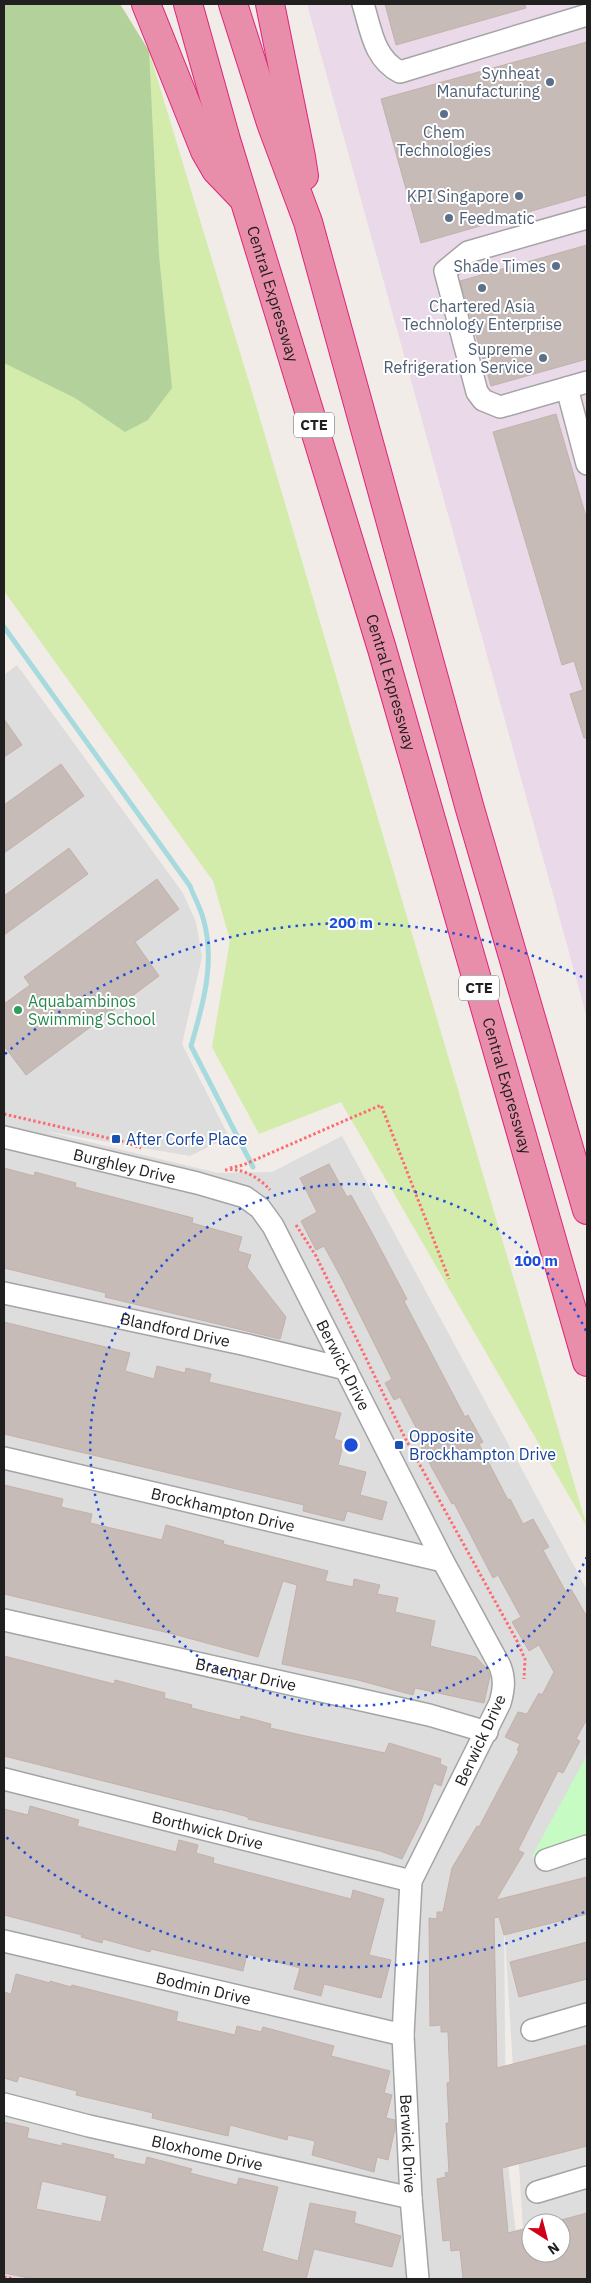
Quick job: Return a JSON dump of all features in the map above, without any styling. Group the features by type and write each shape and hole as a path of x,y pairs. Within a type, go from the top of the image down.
{"highway":[{"path":"146,4 180,83 205,151 216,170 246,201"},
{"name":"Central Expressway","path":"188,4 382,649 587,1362"},
{"name":"CTE","path":"233,4 271,123 308,222 467,800 587,1210"},
{"path":"270,4 302,157 308,222"}],"street":[{"path":"363,4 377,51 388,66 400,72 587,15"},
{"path":"587,218 468,252 445,271 477,392 483,400 500,407 587,382"},
{"path":"567,388 587,464"},
{"name":"Burghley Drive","path":"4,1137 197,1183 245,1197"},
{"name":"Berwick Drive","path":"245,1197 260,1208 273,1226 504,1676 504,1690 487,1732 411,1881 403,2035 411,2198 418,2279"},
{"name":"Blandford Drive","path":"4,1293 247,1344 346,1369"},
{"name":"Brockhampton Drive","path":"4,1458 444,1561"},
{"name":"Braemar Drive","path":"4,1620 419,1713 487,1732"},
{"name":"Borthwick Drive","path":"4,1779 411,1881"},
{"path":"546,1860 587,1846"},
{"name":"Bodmin Drive","path":"4,1941 403,2035"},
{"path":"532,2030 587,2014"},
{"name":"Bloxhome Drive","path":"4,2104 88,2126 411,2198"},
{"path":"536,2192 587,2177"}],"path":[{"path":"243,1165 381,1105 449,1279"},
{"path":"4,1114 125,1142 142,1149"},
{"path":"218,1172 230,1169 253,1175 274,1195"},
{"path":"291,1218 316,1256 405,1438 517,1640 525,1659 524,1679 521,1687"},
{"path":"4,2277 14,2279"}],"shaded area":[{"path":"307,4 587,4 587,1018 556,905"},
{"path":"17,665 183,893 196,922 202,957 182,1044 229,1137 190,1156 44,1131 218,1173 272,1172 342,1136 587,1590 587,2279 526,2279 525,2263 571,2263 571,2213 522,2213 504,1921 506,2146 521,2279 4,2279 4,675"}],"green space":[{"path":"4,4 149,51 261,422 587,1527 341,1102 259,1134 212,1047 230,940 213,881 4,591"},
{"path":"4,4 120,4 149,51 159,255 172,388 148,420 125,432 75,398 4,363"},
{"path":"587,1755 587,1843 531,1858"}],"building":[{"path":"385,4 525,4 526,8 396,45"},
{"path":"587,42 587,195 421,243 381,99"},
{"path":"587,245 587,359 491,386 460,281"},
{"path":"556,414 587,520 587,738 584,738 570,694 583,690 574,661 562,665 493,432"},
{"path":"4,719 22,745 4,757"},
{"path":"61,764 84,796 4,853 4,805"},
{"path":"69,848 88,874 4,935 4,896"},
{"path":"157,879 179,909 135,942 159,976 26,1075 4,1046 4,1004 30,985 24,977"},
{"path":"329,1164 347,1197 351,1195 407,1299 404,1301 465,1417 468,1415 483,1442 479,1444 508,1500 510,1499 523,1524 533,1519 549,1547 543,1550 566,1592 571,1589 587,1617 587,1719 576,1739 580,1741 563,1773 558,1771 518,1850 524,1853 496,1900 587,1877 587,1914 504,1935 499,1917 494,1918 497,2068 587,2045 587,2146 502,2168 508,2233 521,2230 521,2263 571,2263 571,2217 587,2213 587,2279 463,2279 460,2250 451,2251 450,2240 443,2241 437,2179 446,2177 445,2173 449,2172 446,2123 449,2123 447,2083 450,2082 448,2032 441,2032 441,2025 430,2026 429,1918 437,1919 437,1912 443,1912 452,1868 477,1826 479,1827 519,1751 517,1750 520,1744 505,1737 518,1712 527,1714 539,1693 542,1695 554,1672 539,1645 529,1651 512,1622 521,1617 498,1575 493,1578 454,1503 452,1504 432,1468 418,1441 422,1439 400,1397 394,1400 385,1383 392,1379 324,1246 316,1250 301,1221 317,1212 300,1178"},
{"path":"4,1168 34,1176 35,1172 76,1183 75,1187 193,1218 192,1223 242,1237 238,1251 251,1255 247,1267 286,1317 280,1339 105,1297 106,1293 4,1268"},
{"path":"4,1322 130,1353 125,1371 154,1379 157,1366 185,1373 186,1368 211,1374 209,1382 341,1413 334,1439 344,1442 338,1465 366,1472 360,1495 387,1502 382,1520 347,1511 344,1521 303,1511 304,1505 4,1434"},
{"path":"4,1485 63,1499 61,1507 92,1514 90,1523 162,1540 166,1525 224,1541 223,1544 328,1571 325,1581 353,1587 354,1579 380,1585 377,1594 398,1598 395,1612 435,1621 430,1646 476,1657 487,1669 490,1676 484,1703 415,1688 413,1695 358,1680 282,1664 297,1585 283,1581 258,1657 173,1634 4,1594"},
{"path":"4,1656 114,1684 115,1680 165,1693 164,1698 192,1705 191,1708 240,1720 241,1716 271,1724 270,1728 385,1753 389,1743 441,1759 440,1764 447,1767 441,1786 434,1783 421,1821 402,1859 380,1851 248,1819 248,1817 219,1809 4,1756"},
{"path":"30,1806 79,1820 77,1826 176,1852 179,1840 198,1845 196,1853 214,1858 213,1863 351,1899 353,1890 384,1899 369,1955 391,1960 381,1998 324,1984 321,1996 294,1989 300,1968 247,1954 243,1971 151,1949 150,1952 103,1939 102,1943 81,1937 82,1935 4,1915 4,1809 28,1815"},
{"path":"587,1942 587,1979 519,1997 510,1962"},
{"path":"16,1974 50,1983 50,1981 71,1987 72,1985 178,2012 176,2021 235,2035 237,2026 261,2032 263,2027 334,2046 331,2056 390,2071 384,2093 392,2095 386,2118 395,2120 395,2129 388,2160 377,2157 374,2172 312,2155 315,2141 288,2135 287,2140 230,2125 228,2136 152,2118 153,2113 76,2095 77,2091 19,2076 17,2082 4,2078 4,1992 11,1994"},
{"path":"4,2122 29,2128 27,2138 62,2146 62,2143 114,2155 113,2158 145,2165 147,2157 192,2169 190,2173 237,2185 239,2178 278,2187 262,2251 298,2261 310,2203 356,2212 354,2223 401,2236 392,2267 314,2249 306,2279 34,2279 4,2273","holes":["42,2181 107,2196 101,2222 36,2209"]}],"waterway":[{"path":"4,627 190,886 203,918 208,950 206,983 200,1015 191,1046 253,1167"}],"place":[{"name":"Synheat Manufacturing","path":"550,82"},
{"name":"Chem Technologies","path":"444,114"},
{"name":"KPI Singapore","path":"519,196"},
{"name":"Feedmatic","path":"449,218"},
{"name":"Shade Times","path":"556,266"},
{"name":"Chartered Asia Technology Enterprise","path":"482,288"},
{"name":"Supreme Refrigeration Service","path":"543,358"},
{"name":"Aquabambinos Swimming School","path":"18,1010"},
{"name":"After Corfe Place","path":"116,1139"},
{"name":"Opposite Brockhampton Drive","path":"399,1445"}]}
